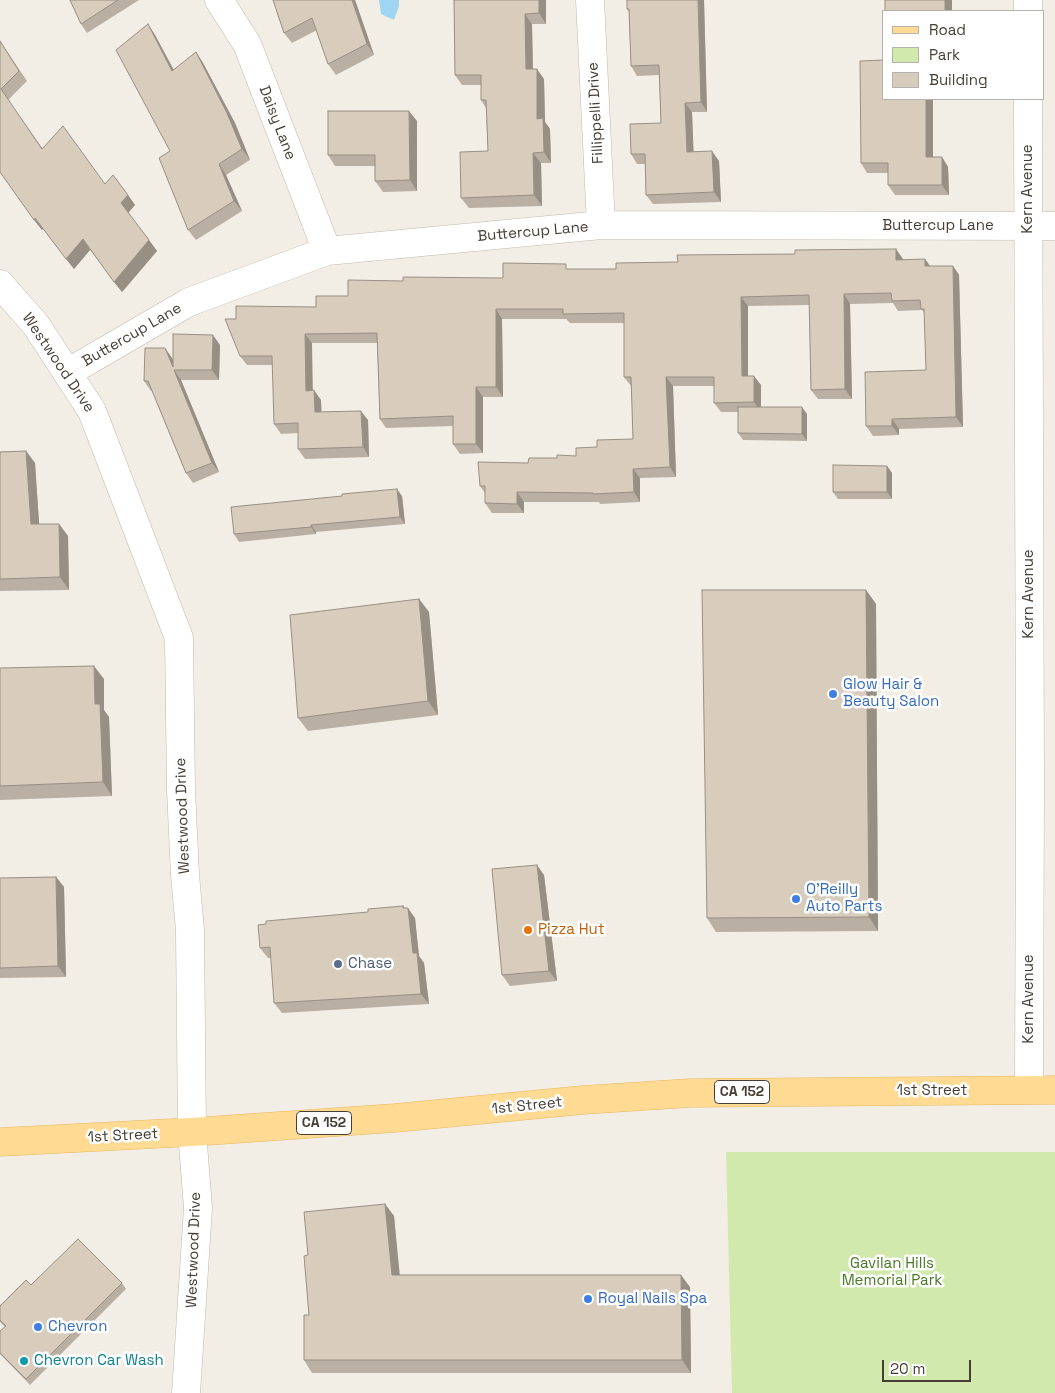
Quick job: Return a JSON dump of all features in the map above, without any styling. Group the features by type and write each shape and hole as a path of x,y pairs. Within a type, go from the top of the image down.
{"main road":[{"name":"1st Street","path":"0,1142 192,1132 395,1118 583,1100 690,1094 1042,1090"}],"street":[{"name":"Daisy Lane","path":"219,0 247,44 327,251"},
{"name":"Fillippelli Drive","path":"590,0 601,225"},
{"name":"Kern Avenue","path":"1028,100 1030,784 1042,1090"},
{"name":"Buttercup Lane","path":"68,373 189,302 327,251 601,225 1055,226"},
{"name":"Westwood Drive","path":"0,284 36,325 92,411 179,638 181,790 190,930 192,1132 198,1208 186,1393"}],"green space":[{"name":"Gavilan Hills Memorial Park","path":"726,1152 1055,1152 1055,1393 732,1393"}],"water":[{"path":"379,0 399,0 394,20 381,14"}],"building":[{"path":"70,0 118,0 81,24"},
{"path":"273,0 352,0 367,44 328,64 312,18 284,33"},
{"path":"454,0 539,0 539,13 525,14 526,69 537,69 537,119 543,118 544,152 533,153 534,195 461,198 460,152 488,151 486,100 481,100 481,75 455,75"},
{"path":"627,0 698,0 701,102 685,103 687,152 712,151 714,192 646,195 645,154 631,154 630,124 661,123 659,65 631,66"},
{"path":"885,0 945,0 945,10 885,10"},
{"path":"148,24 172,71 196,52 227,113 242,149 219,164 234,201 188,230 159,158 170,151 116,50"},
{"path":"0,41 19,71 1,89 42,149 63,126 105,184 113,175 128,195 121,203 149,240 114,282 83,239 66,259 35,218 34,220 0,172"},
{"path":"882,60 882,100 926,100 926,157 942,157 942,185 888,185 888,163 861,163 860,61"},
{"path":"328,111 409,111 410,180 375,181 375,155 328,155"},
{"path":"896,249 896,260 925,259 925,266 953,266 956,417 892,419 892,426 866,426 865,372 926,370 924,309 921,309 920,300 892,301 891,293 844,294 845,389 811,390 809,295 741,297 742,376 754,376 754,402 714,403 714,377 666,377 670,467 633,469 634,492 593,494 517,492 517,504 485,503 485,486 480,486 478,462 528,463 529,458 557,458 557,455 576,456 576,448 597,447 597,440 633,439 631,377 624,377 624,313 563,314 563,309 496,309 496,387 476,387 476,444 453,444 453,416 380,419 377,333 305,334 306,391 314,390 315,412 361,411 363,447 298,449 298,423 274,424 272,356 240,356 225,319 236,319 236,306 316,307 316,296 348,296 348,280 403,281 403,277 503,278 503,263 566,264 566,269 616,269 616,263 678,262 677,255 795,254 795,250"},
{"path":"173,334 213,335 212,370 174,370 212,463 186,473 148,381 144,381 145,348 165,348 173,367"},
{"path":"738,407 802,407 802,434 738,433"},
{"path":"26,451 31,524 59,524 60,577 0,579 0,452"},
{"path":"833,465 887,466 887,492 833,492"},
{"path":"397,489 400,517 234,534 231,507"},
{"path":"702,590 866,590 869,917 707,918"},
{"path":"419,599 428,701 298,718 290,615"},
{"path":"94,666 95,704 100,704 103,782 0,786 0,668"},
{"name":"Pizza Hut","path":"537,865 549,971 502,975 492,869"},
{"path":"56,877 58,966 0,968 0,878"},
{"name":"Chase","path":"403,906 403,908 408,908 413,953 417,953 421,994 274,1003 270,947 260,948 258,925 266,924 266,921 368,912 368,909"},
{"path":"385,1204 392,1275 681,1275 682,1360 304,1360 304,1315 309,1315 304,1256 308,1255 304,1212"},
{"path":"78,1239 122,1283 26,1379 0,1353 0,1331 6,1326 0,1320 0,1306 26,1280 31,1285"}],"place":[{"name":"Glow Hair & Beauty Salon","path":"833,694"},
{"name":"O'Reilly Auto Parts","path":"796,899"},
{"name":"Pizza Hut","path":"528,930"},
{"name":"Chase","path":"338,964"},
{"name":"Royal Nails Spa","path":"588,1299"},
{"name":"Chevron","path":"38,1327"},
{"name":"Chevron Car Wash","path":"24,1361"}]}
